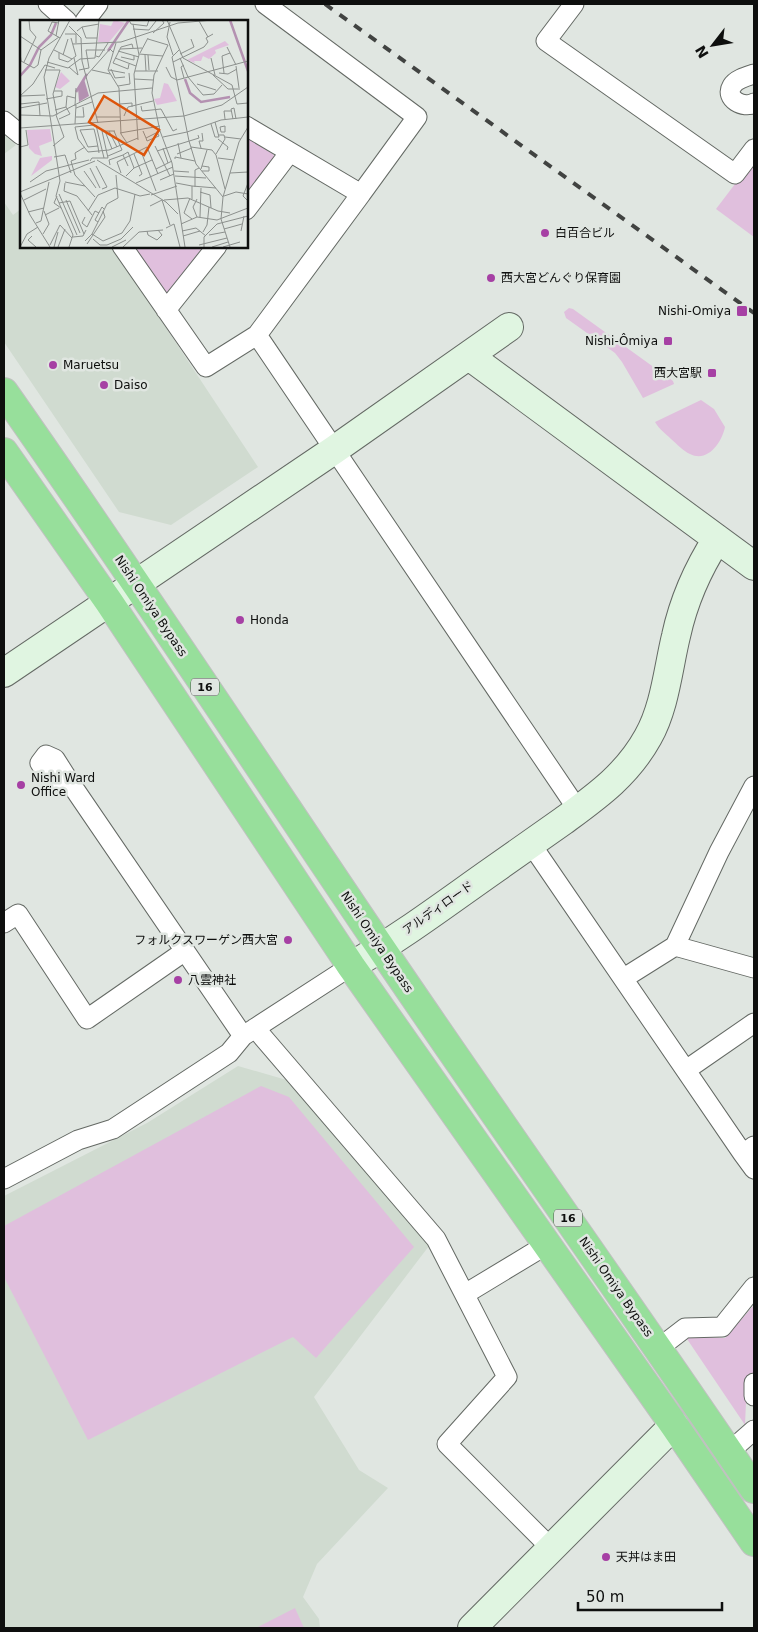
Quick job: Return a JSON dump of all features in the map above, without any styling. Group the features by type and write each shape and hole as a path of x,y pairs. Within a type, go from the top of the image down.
{"highway":[{"name":"Nishi Omiya Bypass","path":"4,392 137,584 381,948 753,1486"},
{"name":"16","path":"4,452 109,602 350,966 674,1425 754,1542"}],"street":[{"path":"48,4 66,20"},
{"path":"86,20 98,4"},
{"path":"123,248 206,367 257,335 417,117 265,4"},
{"path":"572,4 546,41 735,174 754,148"},
{"path":"754,74 735,83 732,86 731,92 739,104 750,105 754,102"},
{"path":"4,121 20,134"},
{"path":"248,127 361,194"},
{"path":"248,207 290,152"},
{"path":"166,310 215,248"},
{"path":"4,673 334,450 508,327"},
{"path":"257,335 578,810"},
{"path":"469,356 754,566"},
{"name":"アルディロード","path":"4,1179 78,1140 113,1128 230,1053 249,1032 381,948 531,844 578,810 622,774 649,737 660,710 676,634 687,594 700,565 717,539"},
{"path":"69,781 185,952 249,1032 436,1239 507,1377 447,1444 551,1548"},
{"path":"624,978 675,946 754,786"},
{"path":"531,844 686,1070 749,1150 754,1170"},
{"path":"4,923 18,914 88,1019 185,952"},
{"path":"675,946 754,968"},
{"path":"686,1070 754,1023"},
{"path":"465,1294 546,1245"},
{"path":"658,1348 685,1328 722,1327 754,1287"},
{"path":"754,1383 754,1396"},
{"path":"472,1628 674,1425"},
{"path":"729,1452 754,1430"}],"shaded area":[{"path":"4,135 16,145 4,154"},
{"path":"248,138 273,154 277,163 248,202"},
{"path":"754,159 754,237 716,209"},
{"path":"4,202 13,215 20,210 20,248 113,248 258,467 171,525 119,512 4,342"},
{"path":"133,248 214,248 168,298"},
{"path":"569,308 673,381 674,384 643,398 615,353 566,318 564,312"},
{"path":"701,400 714,409 725,427 717,445 703,456 697,456 682,449 655,422"},
{"path":"238,1066 290,1081 429,1246 314,1397 359,1470 388,1488 317,1564 303,1597 319,1619 320,1628 4,1628 4,1196 147,1123"},
{"path":"261,1086 289,1097 414,1247 316,1358 293,1337 88,1440 4,1277 4,1226"},
{"path":"754,1305 754,1373 747,1379 745,1425 685,1336 725,1338"},
{"path":"295,1608 304,1628 256,1628"}],"railway":[{"path":"325,4 754,313"}],"place":[{"name":"白百合ビル","path":"545,233"},
{"name":"西大宮どんぐり保育園","path":"491,278"},
{"name":"Nishi-Omiya","path":"742,311"},
{"name":"Nishi-Ômiya","path":"668,341"},
{"name":"Maruetsu","path":"53,365"},
{"name":"西大宮駅","path":"712,373"},
{"name":"Daiso","path":"104,385"},
{"name":"Honda","path":"240,620"},
{"name":"Nishi Ward Office","path":"21,785"},
{"name":"フォルクスワーゲン西大宮","path":"288,940"},
{"name":"八雲神社","path":"178,980"},
{"name":"天丼はま田","path":"606,1557"}]}
